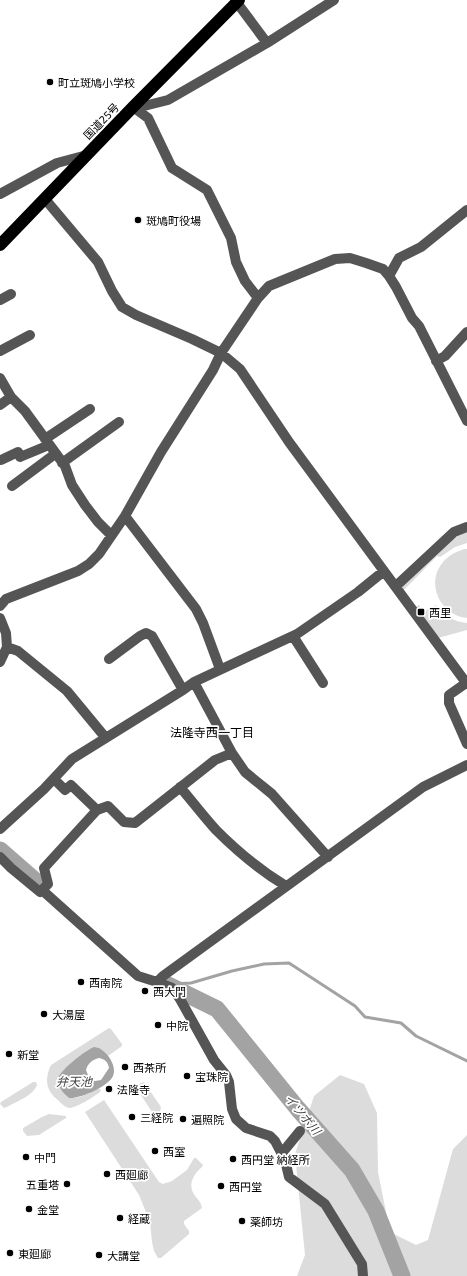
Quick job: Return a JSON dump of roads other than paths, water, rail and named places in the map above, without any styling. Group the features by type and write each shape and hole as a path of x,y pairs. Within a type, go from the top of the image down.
{"highway":[{"name":"国道25号","path":"0,244 237,1"}],"street":[{"path":"133,107 168,100 267,43 334,0"},
{"path":"237,1 267,43"},
{"path":"133,107 148,118 172,168 207,190 230,238 236,262 245,282 258,298"},
{"path":"0,194 57,163 87,155"},
{"path":"45,198 98,262 112,291 122,307 136,315 221,353 240,369 289,442 467,683 449,695 449,703 467,744"},
{"path":"389,276 399,258 421,247 467,210"},
{"path":"0,606 6,599 78,571 89,564 99,554 125,516 161,452 214,370 221,353 258,298 269,286 335,259 350,258 366,263 383,270 389,276 418,326 467,421"},
{"path":"0,300 11,294"},
{"path":"436,361 446,356 467,332"},
{"path":"0,351 30,335"},
{"path":"0,378 11,397 25,411 65,466 72,485 85,506 111,535"},
{"path":"0,405 11,397"},
{"path":"1,460 18,452 20,457 47,442 90,409"},
{"path":"62,463 119,422"},
{"path":"12,486 55,454"},
{"path":"125,516 196,609 203,623 220,669"},
{"path":"396,586 454,532 467,527"},
{"path":"0,829 44,789 72,759 194,682 293,636 358,592 384,571"},
{"path":"0,618 6,633 7,647 0,662"},
{"path":"109,659 146,633 152,636 183,690"},
{"path":"293,636 323,683"},
{"path":"7,647 18,651 67,691 105,737"},
{"path":"194,682 232,753 245,772 272,794 328,857"},
{"path":"42,890 48,884 44,868 97,810 108,806 124,822 135,823 215,760 232,753"},
{"path":"157,982 163,976 423,787 467,765"},
{"path":"54,779 65,790 71,785 97,810"},
{"path":"180,787 216,830 269,876 286,886"},
{"path":"0,857 40,892 42,890 138,976 172,988 180,999 214,1060 226,1075 229,1082 232,1109 236,1119 246,1128 270,1136 275,1141 285,1160 289,1177 325,1204 362,1264 363,1276"},
{"path":"282,1153 300,1131"}],"water":[{"name":"弁天池","path":"94,1047 98,1048 110,1058 114,1067 113,1076 106,1084 94,1091 74,1098 69,1098 60,1088 58,1083 59,1076 67,1067","holes":["99,1058 105,1060 109,1068 101,1080 95,1081 89,1078 86,1070 91,1062"]}],"waterway":[{"name":"イツボ川","path":"0,850 39,884"},
{"path":"170,984 191,983 232,971 264,964 289,963 355,1006 365,1017 401,1023 416,1036 467,1061"},
{"name":"イツボ川","path":"166,984 217,1009 298,1109 352,1170 376,1211 402,1276"}],"place":[{"name":"町立斑鳩小学校","path":"50,82"},
{"name":"斑鳩町役場","path":"138,220"},
{"name":"西里","path":"421,612"},
{"name":"西南院","path":"81,982"},
{"name":"西大門","path":"145,991"},
{"name":"大湯屋","path":"44,1014"},
{"name":"中院","path":"158,1025"},
{"name":"新堂","path":"9,1054"},
{"name":"西茶所","path":"125,1067"},
{"name":"宝珠院","path":"187,1076"},
{"name":"法隆寺","path":"109,1089"},
{"name":"三経院","path":"132,1117"},
{"name":"遍照院","path":"183,1119"},
{"name":"西室","path":"155,1151"},
{"name":"中門","path":"26,1157"},
{"name":"西円堂 納経所","path":"233,1159"},
{"name":"西廻廊","path":"107,1174"},
{"name":"五重塔","path":"67,1184"},
{"name":"西円堂","path":"221,1186"},
{"name":"金堂","path":"29,1209"},
{"name":"経蔵","path":"120,1218"},
{"name":"薬師坊","path":"242,1221"},
{"name":"東廻廊","path":"10,1253"},
{"name":"大講堂","path":"99,1255"}],"district":[{"name":"法隆寺西一丁目","path":"212,732"}]}
